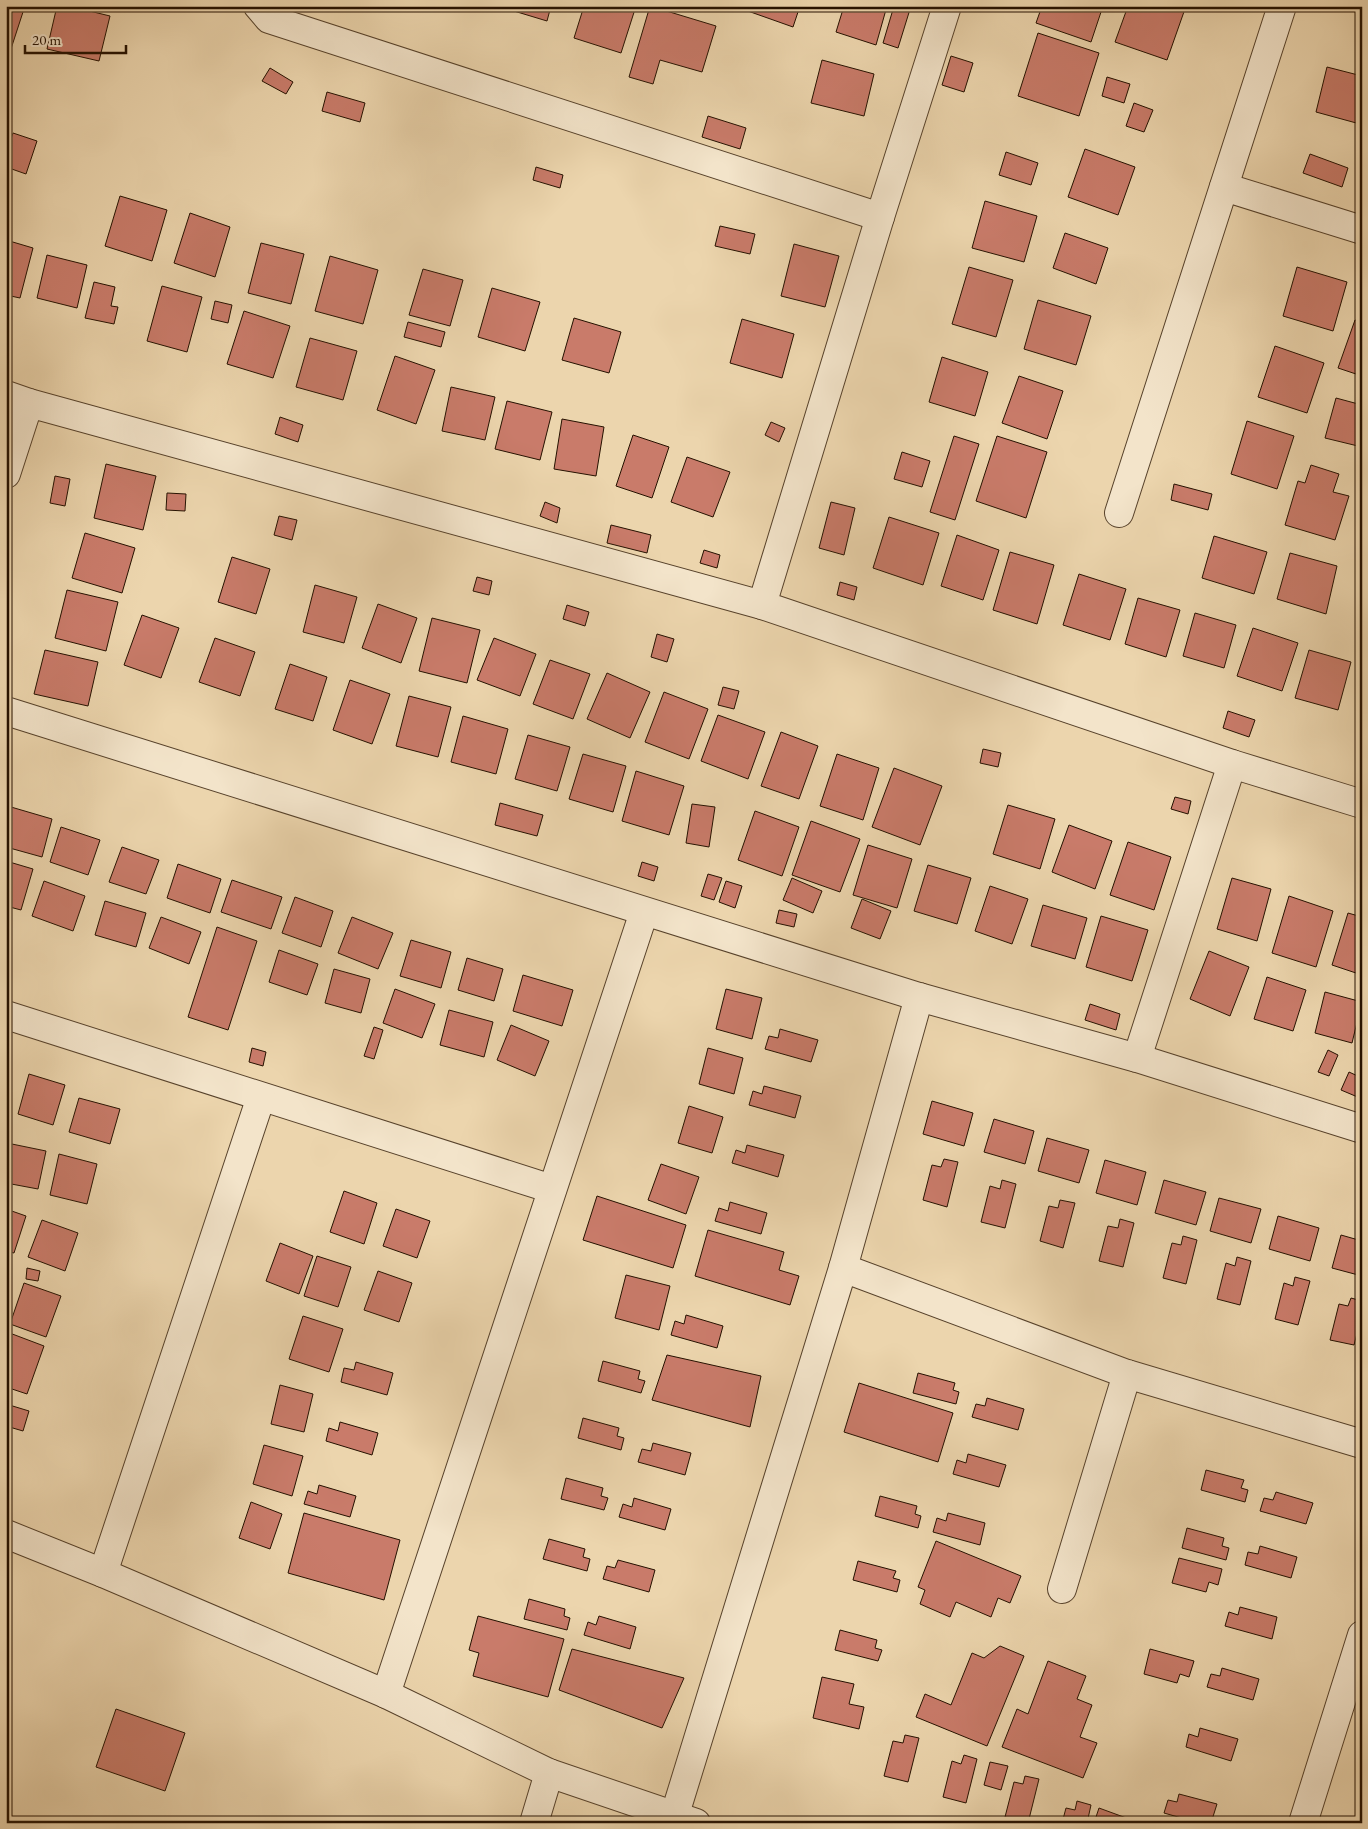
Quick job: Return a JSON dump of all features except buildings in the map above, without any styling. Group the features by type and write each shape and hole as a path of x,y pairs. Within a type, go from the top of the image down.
{"street":[{"path":"258,6 269,19 880,217"},
{"path":"762,605 880,217 947,6"},
{"path":"1119,513 1282,6"},
{"path":"1224,187 1362,230"},
{"path":"6,474 17,399 762,605 1232,764 1362,804"},
{"path":"6,711 919,997 1137,1058 1362,1129"},
{"path":"1137,1058 1232,764"},
{"path":"386,1694 644,912"},
{"path":"6,1534 103,1573 386,1694 549,1773 685,1819 844,1268 919,997"},
{"path":"6,1015 552,1189"},
{"path":"103,1573 261,1096"},
{"path":"844,1268 1127,1374 1362,1444"},
{"path":"1062,1589 1127,1374"},
{"path":"1303,1823 1362,1635"},
{"path":"534,1823 549,1773"}]}
